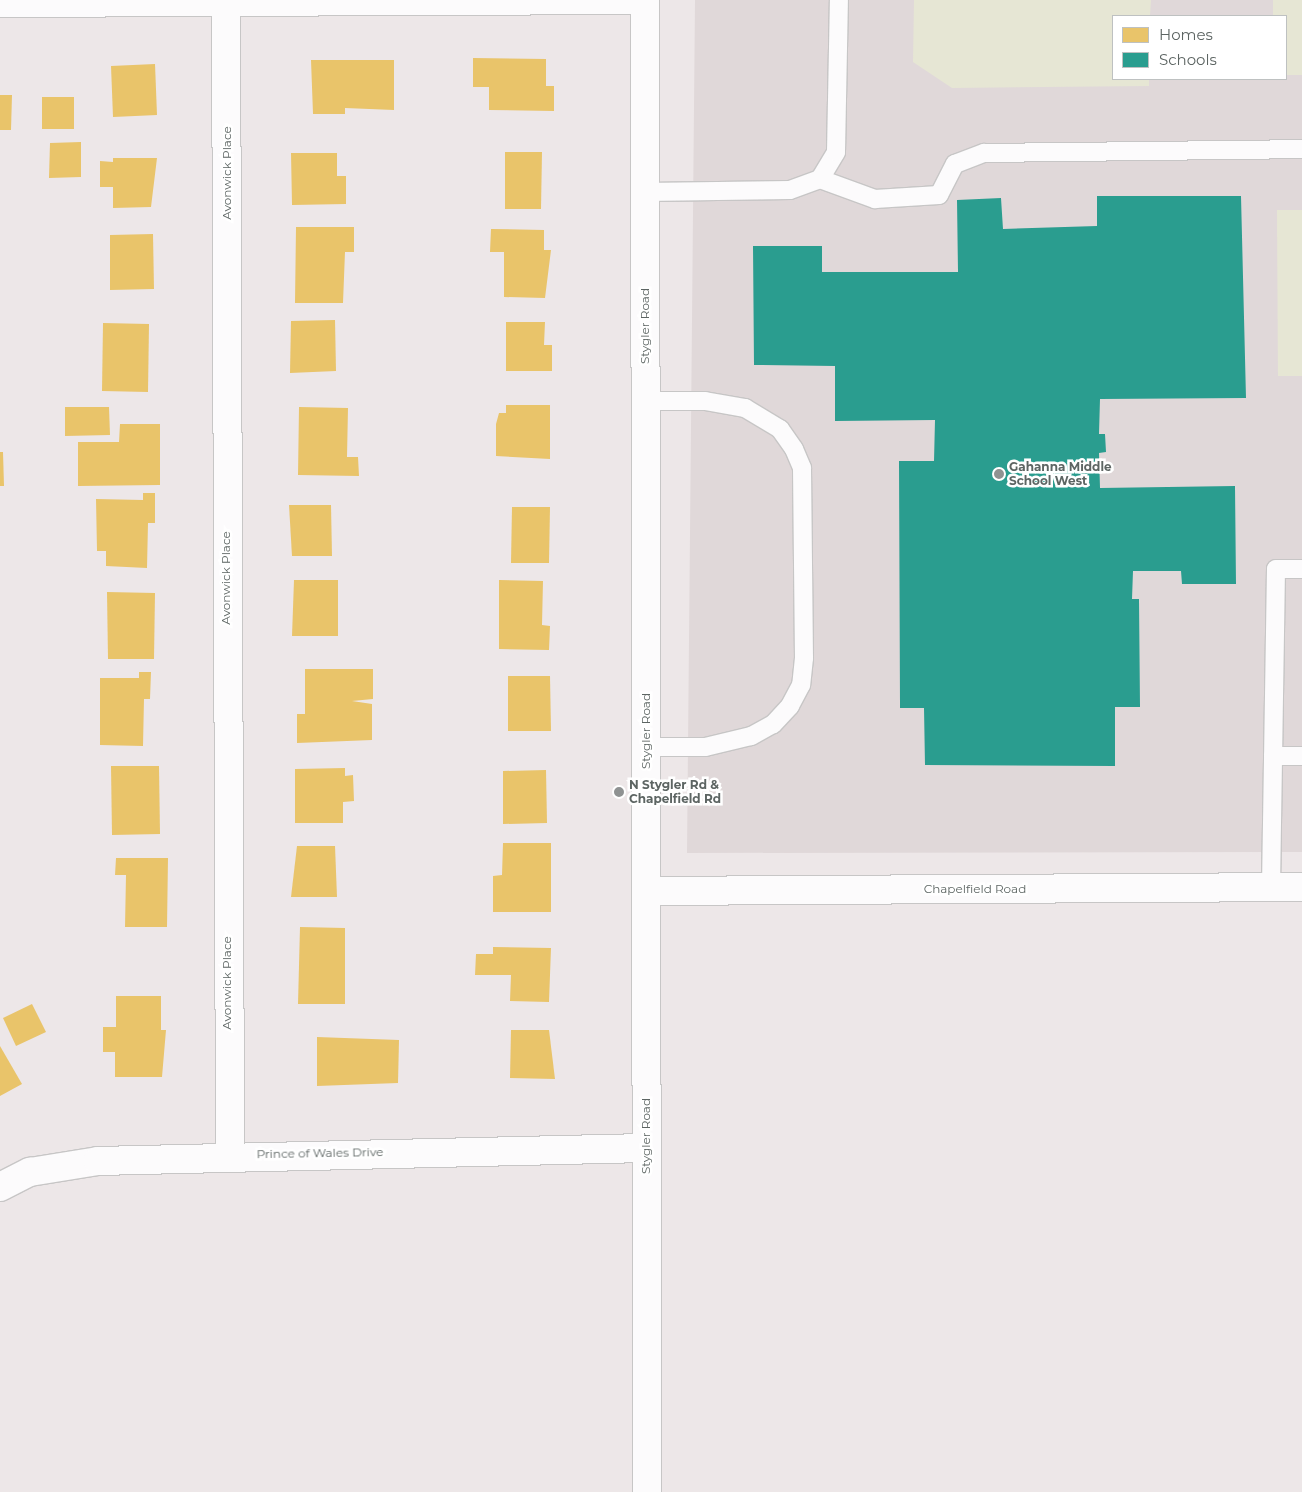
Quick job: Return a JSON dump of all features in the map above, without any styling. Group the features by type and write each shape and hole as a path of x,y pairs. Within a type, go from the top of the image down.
{"street":[{"path":"0,4 637,0"},
{"name":"Stygler Road","path":"645,0 647,891 645,1148 647,1492"},
{"name":"Avonwick Place","path":"226,2 230,1154"},
{"name":"Chapelfield Road","path":"647,891 1302,887"},
{"name":"Prince of Wales Drive","path":"0,1187 30,1172 98,1161 230,1154 645,1148"}],"lane":[{"path":"820,179 836,152 840,0"},
{"path":"645,192 790,190 820,179 884,198 939,195 955,164 984,153 1302,149"},
{"path":"645,401 704,401 745,408 780,429 794,449 802,468 804,658 801,685 790,706 773,724 751,736 704,747 646,747"},
{"path":"1271,887 1276,570 1302,569"},
{"path":"1273,756 1302,756"}],"shaded area":[{"path":"695,0 1302,0 1302,852 687,853"}],"green space":[{"path":"914,0 1151,0 1150,15 1112,15 1112,80 1149,80 1149,86 952,88 913,62"},
{"path":"1273,0 1302,0 1302,75 1287,75 1287,15 1273,15"},
{"path":"1277,210 1302,210 1302,376 1278,376"}],"building: Homes":[{"path":"473,58 546,59 546,86 554,86 554,111 489,110 489,87 473,87"},
{"path":"311,60 394,60 394,110 345,108 345,114 313,114"},
{"path":"155,64 157,115 113,117 111,66"},
{"path":"0,95 12,95 11,130 0,130"},
{"path":"42,97 74,97 74,129 42,129"},
{"path":"81,142 81,177 49,178 50,143"},
{"path":"505,152 542,152 541,209 505,209"},
{"path":"291,153 337,153 337,176 346,176 346,204 292,205"},
{"path":"113,158 157,158 151,207 113,208 113,187 100,187 100,161 113,162"},
{"path":"296,227 354,227 354,252 345,252 343,303 295,303"},
{"path":"491,229 544,230 544,250 551,250 545,298 504,297 504,252 490,252"},
{"path":"153,234 154,289 110,290 110,235"},
{"path":"335,320 336,371 290,373 291,321"},
{"path":"506,322 545,322 544,345 552,345 552,371 506,371"},
{"path":"103,323 149,324 148,392 102,391"},
{"path":"506,405 550,405 550,459 496,456 496,424 499,413 506,413"},
{"path":"65,407 109,407 110,435 65,436"},
{"path":"299,407 348,408 347,457 358,457 359,476 298,475"},
{"path":"120,424 160,424 160,485 78,486 78,442 119,442"},
{"path":"0,452 3,452 4,486 0,486"},
{"path":"143,493 155,493 155,523 148,523 147,568 106,566 106,551 97,551 96,499 143,500"},
{"path":"289,505 331,505 332,556 292,556"},
{"path":"512,507 550,507 549,563 511,563"},
{"path":"294,580 338,580 338,636 292,636"},
{"path":"499,580 543,581 542,625 550,626 549,650 499,649"},
{"path":"107,592 155,593 154,659 108,659"},
{"path":"305,669 373,669 373,699 352,701 372,704 372,740 297,743 297,714 305,714"},
{"path":"139,672 151,672 150,699 144,699 143,746 100,745 100,678 139,678"},
{"path":"508,676 550,676 551,731 508,731"},
{"path":"111,766 159,766 160,834 112,835"},
{"path":"345,768 345,776 353,775 354,801 343,802 343,823 295,823 295,769"},
{"path":"546,770 547,823 503,824 503,771"},
{"path":"503,843 551,843 551,912 493,912 493,876 502,875"},
{"path":"297,846 335,846 337,897 291,897"},
{"path":"116,858 168,858 167,927 125,927 126,875 115,875"},
{"path":"300,927 345,928 345,1004 298,1004"},
{"path":"493,947 551,948 549,1002 510,1001 511,975 475,975 476,954 493,954"},
{"path":"116,996 161,996 161,1030 166,1030 162,1077 115,1077 115,1052 103,1052 103,1027 116,1027"},
{"path":"32,1004 46,1032 16,1046 3,1018"},
{"path":"511,1030 549,1030 555,1079 510,1078"},
{"path":"317,1037 399,1040 398,1083 317,1086"},
{"path":"0,1046 22,1084 0,1096"}],"building: Schools":[{"name":"Gahanna Middle School West","path":"1097,196 1241,196 1246,398 1100,399 1099,434 1105,434 1106,452 1099,453 1100,488 1235,486 1236,584 1182,584 1181,571 1133,571 1132,599 1139,599 1140,707 1115,707 1115,766 925,765 924,708 900,708 899,461 934,461 935,420 835,421 835,366 754,365 753,246 822,246 822,272 958,272 957,200 1001,198 1003,229 1097,226"}],"place":[{"name":"Gahanna Middle School West","path":"999,474"},
{"name":"N Stygler Rd & Chapelfield Rd","path":"619,792"}]}
